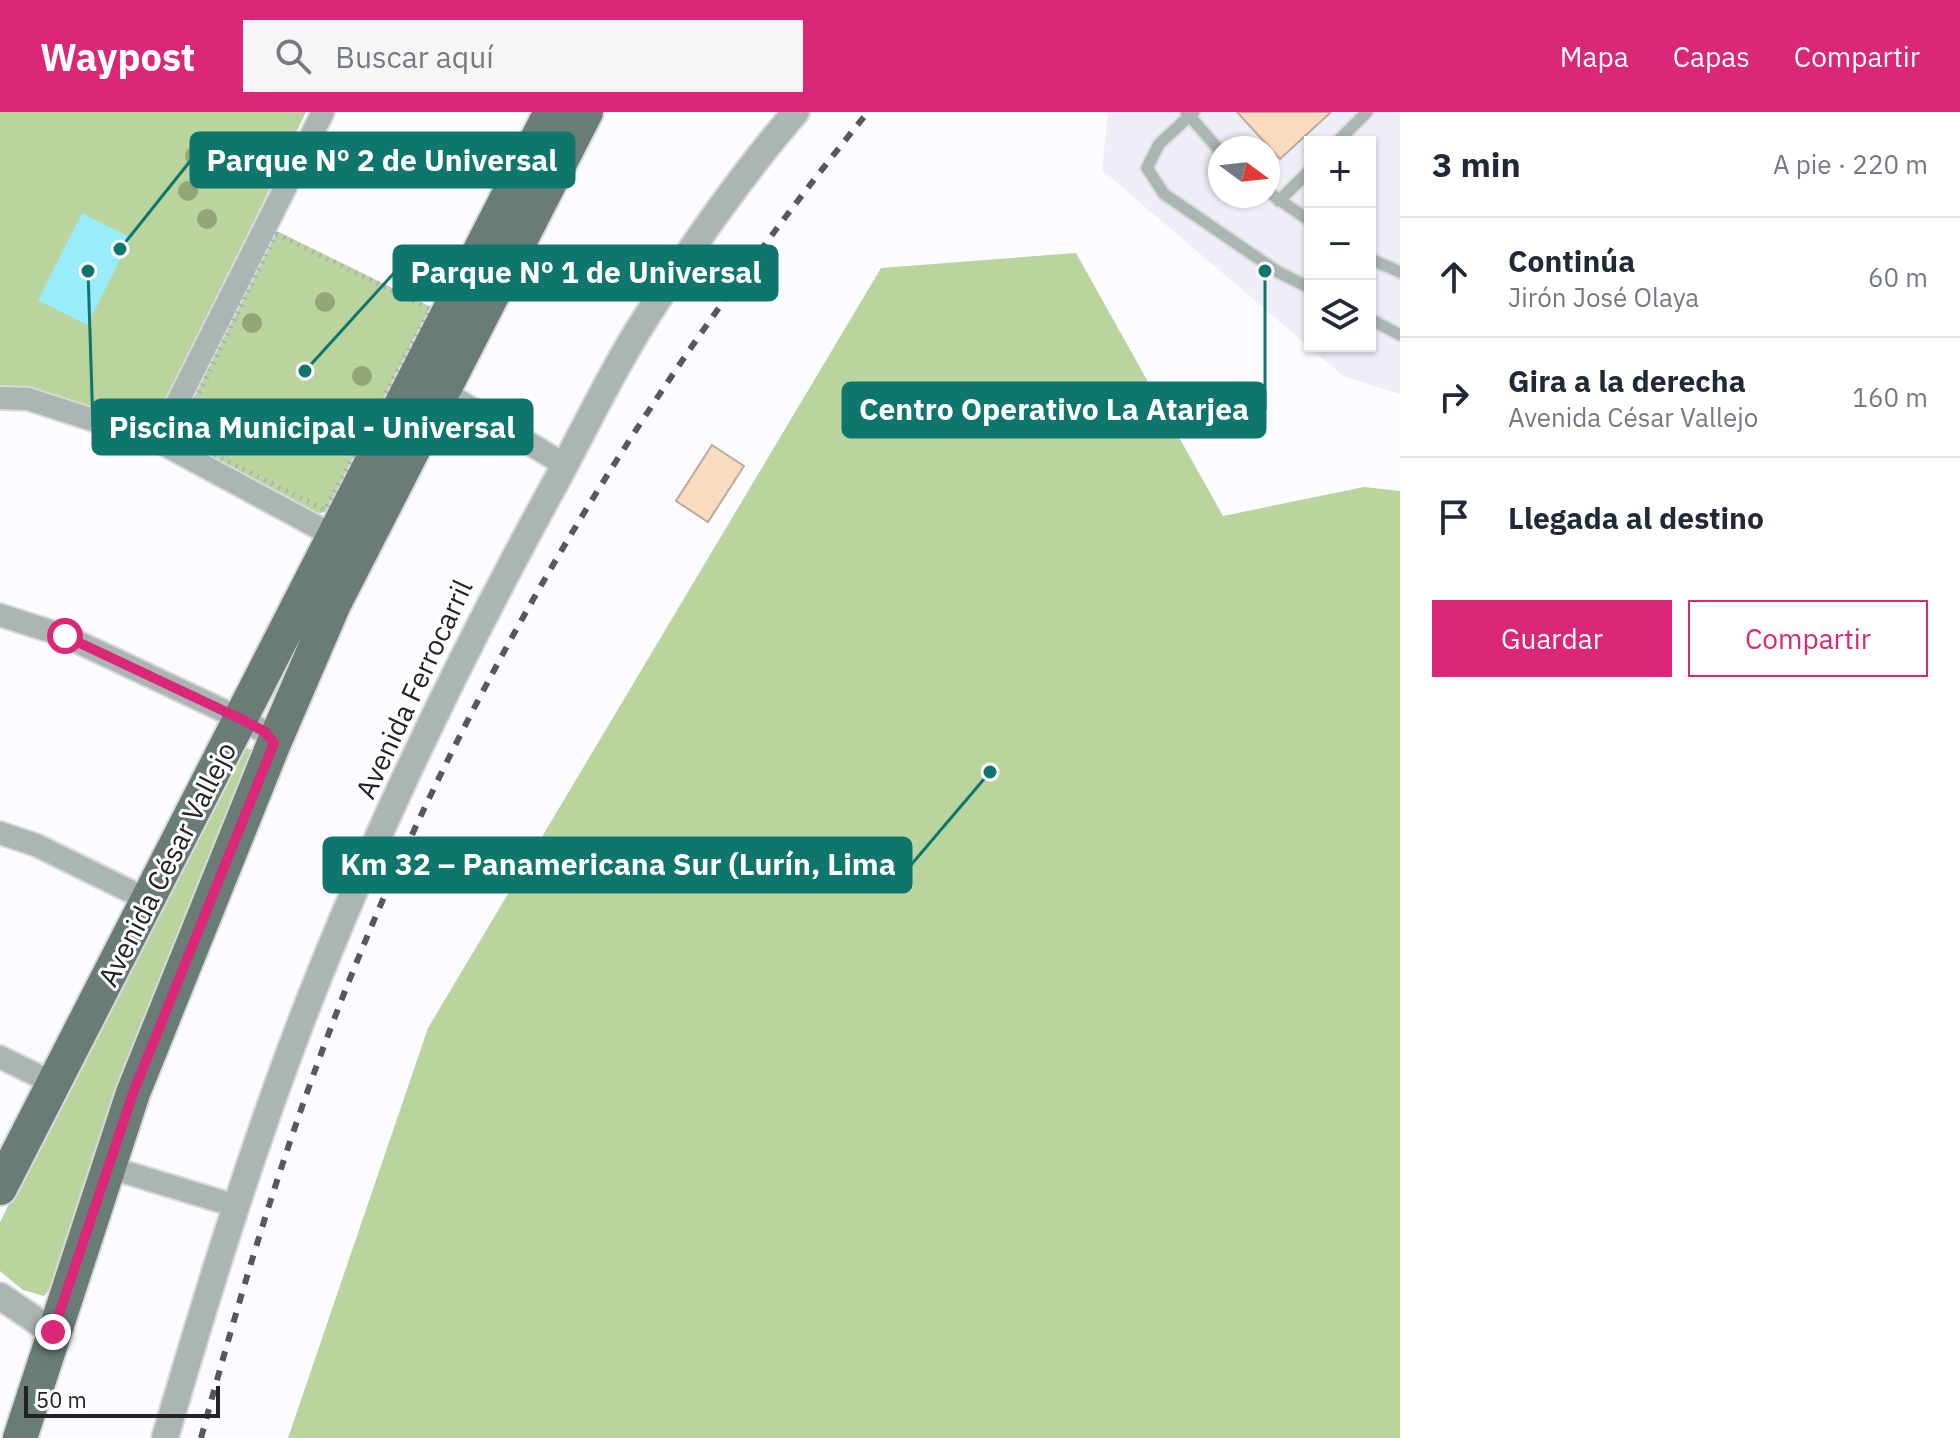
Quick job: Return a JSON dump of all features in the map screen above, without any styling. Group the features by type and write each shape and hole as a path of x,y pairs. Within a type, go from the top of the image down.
{"main road":[{"name":"Avenida César Vallejo","path":"20,1438 133,1093 274,743 334,604 348,544 551,112"},
{"name":"Avenida César Vallejo","path":"0,1188 241,719 444,392 586,112"}],"street":[{"path":"158,441 323,112"},
{"name":"Avenida Ferrocarril","path":"165,1438 236,1206 301,1022 396,799 494,594 646,318 761,152 796,112"},
{"path":"444,392 565,465"},
{"path":"0,398 28,399 158,441 348,544"},
{"path":"0,615 65,636 241,719 265,732 274,743"},
{"path":"0,833 36,845 148,900"},
{"path":"0,1057 55,1084"},
{"path":"108,1167 236,1206"},
{"path":"0,1296 53,1332"}],"lane":[{"path":"1343,136 1367,112"},
{"path":"1208,136 1190,113 1159,144 1147,168 1164,194 1278,272 1304,285"},
{"path":"1280,200 1304,176"},
{"path":"1280,202 1304,217"},
{"path":"1376,262 1400,272"},
{"path":"1376,322 1400,335"}],"path":[{"path":"276,234 430,309"}],"shaded area":[{"path":"1108,112 1400,112 1400,394 1343,376 1315,352 1376,352 1376,136 1304,136 1304,343 1102,170"}],"green space":[{"path":"0,112 306,112 155,429 26,388 0,387"},
{"path":"275,230 435,309 331,510 318,514 181,443 177,433"},
{"path":"1076,253 1223,516 1364,487 1400,491 1400,1438 288,1438 428,1028 881,268"},
{"path":"241,746 255,751 53,1285 44,1296 23,1290 0,1271 0,1222"}],"water":[{"path":"82,213 131,238 87,325 38,300"}],"building":[{"path":"1237,112 1331,112 1280,159 1280,136 1259,136"},
{"path":"712,445 744,466 708,522 676,501"}],"railway":[{"path":"201,1438 262,1228 314,1073 383,900 438,780 564,546 634,433 708,323 786,216 868,112"}],"place":[{"name":"Parque Nº 2 de Universal","path":"120,249"},
{"name":"Piscina Municipal - Universal","path":"88,271"},
{"name":"Centro Operativo La Atarjea","path":"1265,271"},
{"name":"Parque Nº 1 de Universal","path":"305,371"},
{"name":"Km 32 – Panamericana Sur (Lurín, Lima","path":"990,772"}],"route":[{"path":"53,1332 133,1093 274,743 265,732 241,719 65,636"}]}
